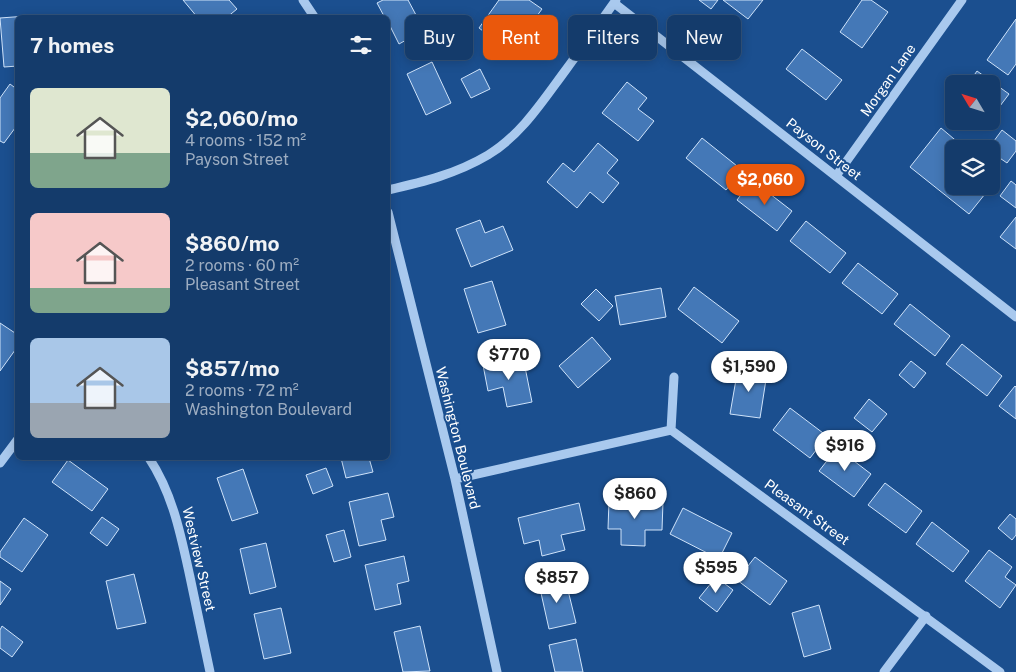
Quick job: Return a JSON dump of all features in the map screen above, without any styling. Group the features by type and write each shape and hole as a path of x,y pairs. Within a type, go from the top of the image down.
{"street":[{"path":"303,0 313,15"},
{"name":"Morgan Lane","path":"836,176 962,0"},
{"path":"390,190 445,176 489,154 510,139 520,130 547,96 615,2"},
{"name":"Payson Street","path":"615,2 1016,317"},
{"name":"Washington Boulevard","path":"390,220 455,479 497,672"},
{"path":"455,479 671,430 674,377"},
{"name":"Pleasant Street","path":"671,430 1000,672"},
{"path":"0,463 15,442"},
{"name":"Westview Street","path":"150,460 156,468 170,500 179,526 210,672"},
{"path":"884,672 926,616"}],"building":[{"path":"183,0 229,0 237,9 230,15 196,15"},
{"path":"383,0 408,0 416,15 405,15 405,41 399,44 390,26 390,15 383,15 377,3"},
{"path":"499,0 529,0 542,9 538,15 488,15"},
{"path":"699,0 718,0 711,9"},
{"path":"723,0 763,0 748,19"},
{"path":"862,0 871,0 888,12 862,48 840,32"},
{"path":"15,17 15,66 4,67 0,18"},
{"path":"1016,19 1016,64 1008,75 987,60"},
{"path":"483,22 483,31 479,28"},
{"path":"802,49 842,80 826,100 786,69"},
{"path":"432,62 451,103 426,115 407,74"},
{"path":"480,69 490,89 471,98 461,79"},
{"path":"977,71 983,75 974,75"},
{"path":"627,82 647,98 638,109 654,121 638,141 602,113"},
{"path":"10,84 15,88 15,128 4,143 0,141 0,98"},
{"path":"1000,88 1009,94 1000,106"},
{"path":"941,128 955,140 945,140 945,195 910,167"},
{"path":"1002,130 1016,141 1016,151 1007,163 1000,158 1000,140 995,140"},
{"path":"702,138 742,170 726,190 686,158"},
{"path":"598,143 618,160 607,173 619,183 603,203 590,192 577,208 547,182 563,163 574,172"},
{"path":"752,180 792,211 777,231 737,200"},
{"path":"1011,181 1016,185 1016,208 1000,196"},
{"path":"945,195 984,195 969,214"},
{"path":"1016,217 1016,249 1000,237"},
{"path":"480,220 485,233 503,226 513,250 471,267 456,229"},
{"path":"806,221 846,253 830,273 790,241"},
{"path":"858,263 898,294 882,314 842,283"},
{"path":"492,281 506,325 478,333 464,289"},
{"path":"694,287 739,321 722,343 678,309"},
{"path":"661,288 666,317 620,325 615,296"},
{"path":"596,289 613,306 599,321 581,304"},
{"path":"910,304 950,336 935,356 894,324"},
{"path":"0,323 15,333 15,350 0,371"},
{"path":"592,337 611,359 578,388 559,366"},
{"path":"962,344 1002,376 987,396 946,364"},
{"path":"523,357 532,402 507,407 503,387 488,391 483,365"},
{"path":"911,361 926,373 914,388 899,375"},
{"path":"738,368 767,373 760,418 730,414"},
{"path":"1016,387 1016,419 999,406"},
{"path":"869,399 887,414 872,432 854,418"},
{"path":"790,408 827,436 810,458 773,430"},
{"path":"837,448 871,474 854,497 819,471"},
{"path":"68,460 108,489 92,511 52,482"},
{"path":"342,460 370,460 373,472 346,478"},
{"path":"326,468 333,486 313,494 306,475"},
{"path":"243,469 258,513 232,521 217,478"},
{"path":"885,483 922,511 906,533 868,505"},
{"path":"388,493 394,517 381,520 386,540 359,546 349,502"},
{"path":"609,501 663,502 662,530 645,530 645,546 621,545 621,529 608,529"},
{"path":"579,503 585,530 561,535 565,550 542,556 539,540 524,544 518,518"},
{"path":"683,508 732,533 719,559 670,534"},
{"path":"1010,514 1016,519 1016,535 1012,540 998,528"},
{"path":"102,517 119,529 107,546 90,533"},
{"path":"24,518 48,535 22,572 0,557 0,552"},
{"path":"932,522 969,551 953,572 916,544"},
{"path":"344,530 351,557 334,562 326,535"},
{"path":"266,543 276,587 250,594 240,549"},
{"path":"989,550 1012,567 1005,577 1016,585 1000,608 965,581"},
{"path":"404,556 409,581 397,584 401,604 375,610 365,565"},
{"path":"755,557 787,581 770,605 737,580"},
{"path":"134,574 146,623 117,629 106,581"},
{"path":"716,577 733,590 717,612 699,598"},
{"path":"565,578 576,623 549,629 539,584"},
{"path":"0,581 11,589 0,605"},
{"path":"819,605 831,649 804,657 792,613"},
{"path":"281,608 291,653 264,659 254,614"},
{"path":"2,626 23,642 12,657 0,648 0,630"},
{"path":"420,626 430,671 403,672 394,632"},
{"path":"576,639 583,672 555,672 549,645"}]}
